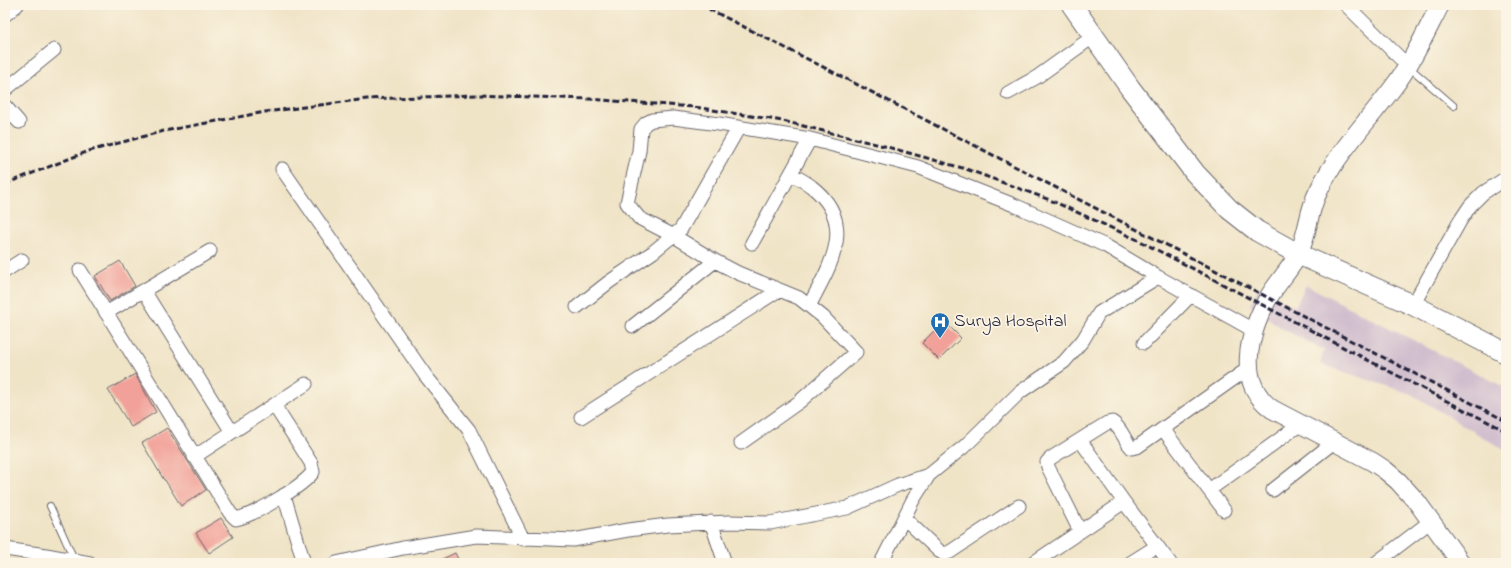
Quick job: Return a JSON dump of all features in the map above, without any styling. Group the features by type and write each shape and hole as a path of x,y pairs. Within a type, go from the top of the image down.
{"main road":[{"path":"1074,6 1130,88 1195,174 1228,209 1258,231 1298,254 1413,306 1506,353"}],"street":[{"path":"5,15 17,5"},
{"path":"1346,5 1408,66"},
{"path":"1436,7 1408,66 1332,167 1318,192 1298,254 1268,299 1254,330 1249,349 1249,368 1256,392 1263,403 1373,462 1398,481 1417,502 1461,563"},
{"path":"1008,93 1037,77 1094,36"},
{"path":"5,90 54,50"},
{"path":"5,106 19,122"},
{"path":"741,443 799,402 856,352 823,317 799,298 738,273 674,236 639,218 627,203 639,151 641,129 646,123 652,120 673,118 739,127 810,140 918,166 1014,205 1106,246 1158,277 1254,330"},
{"path":"577,307 609,282 674,236 681,229 739,127"},
{"path":"752,243 810,140"},
{"path":"282,169 425,375 469,430 523,539"},
{"path":"791,174 812,187 823,198 833,214 838,234 834,254 827,272 809,306"},
{"path":"1413,306 1460,221 1470,206 1483,193 1506,178"},
{"path":"106,313 210,251"},
{"path":"5,271 22,260"},
{"path":"633,326 715,261"},
{"path":"80,270 194,457 230,513 236,519 245,518 284,495 313,472 311,463 274,406"},
{"path":"881,563 913,500 929,475 966,445 1020,392 1064,362 1083,340 1099,313 1158,277"},
{"path":"581,417 779,290"},
{"path":"144,291 232,432"},
{"path":"1144,343 1191,295"},
{"path":"1080,531 1048,467 1047,462 1107,423 1112,422 1116,425 1132,448 1137,447 1249,368"},
{"path":"194,457 306,384"},
{"path":"1209,490 1300,424"},
{"path":"1163,429 1224,510"},
{"path":"1080,440 1170,563"},
{"path":"1273,490 1334,442"},
{"path":"336,563 402,548 476,536 573,540 628,530 668,525 711,522 770,523 847,508 898,485 929,475"},
{"path":"284,495 304,563"},
{"path":"1033,563 1124,502"},
{"path":"904,518 944,554 950,552 1019,506"},
{"path":"1376,563 1431,521"},
{"path":"711,522 725,563"},
{"path":"1130,563 1157,546"},
{"path":"5,550 90,563"}],"lane":[{"path":"1408,66 1454,106"},
{"path":"50,506 74,560"}],"shaded area":[{"path":"1306,285 1506,388 1506,451 1411,394 1320,364 1324,350 1283,329 1250,305 1258,288 1295,307"}],"building":[{"path":"120,261 135,286 110,301 95,276"},
{"path":"944,321 961,338 939,360 922,343"},
{"path":"135,374 156,412 131,427 108,390"},
{"path":"167,428 206,490 181,506 142,443"},
{"path":"221,518 233,537 209,553 196,533"},
{"path":"455,553 460,563 434,563"}],"railway":[{"path":"701,5 1506,421"},
{"path":"5,184 89,151 164,131 265,112 367,99 476,95 589,99 694,107 783,121 884,146 966,169 1050,200 1138,240 1506,431"}],"place":[{"name":"Surya Hospital","path":"940,339"}]}
